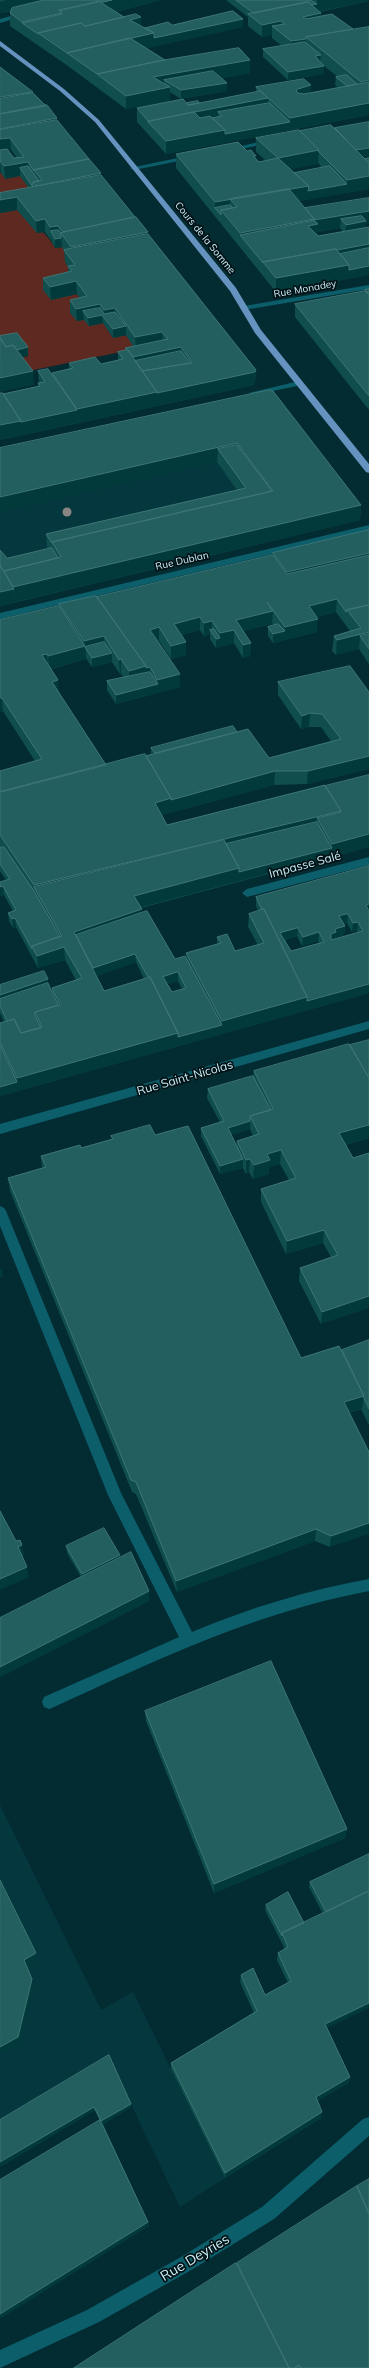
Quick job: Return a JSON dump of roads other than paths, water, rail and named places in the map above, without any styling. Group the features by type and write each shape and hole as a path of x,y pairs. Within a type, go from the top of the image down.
{"main road":[{"name":"Cours de la Somme","path":"0,43 79,104 97,121 233,290 244,308 299,383 369,469"}],"street":[{"path":"0,21 31,13"},
{"path":"220,151 283,139"},
{"path":"134,168 196,156"},
{"name":"Rue Monadey","path":"244,308 369,287"},
{"path":"244,395 299,383"},
{"name":"Rue Dublan","path":"0,616 369,528"},
{"name":"Impasse Salé","path":"247,893 369,861"},
{"name":"Rue Saint-Nicolas","path":"0,1129 369,1025"},
{"path":"0,1211 115,1495 188,1639"},
{"path":"49,1702 188,1639 308,1598 341,1589 369,1585"},
{"name":"Rue Deyries","path":"0,2359 93,2316 187,2263 268,2213 369,2125"}]}
